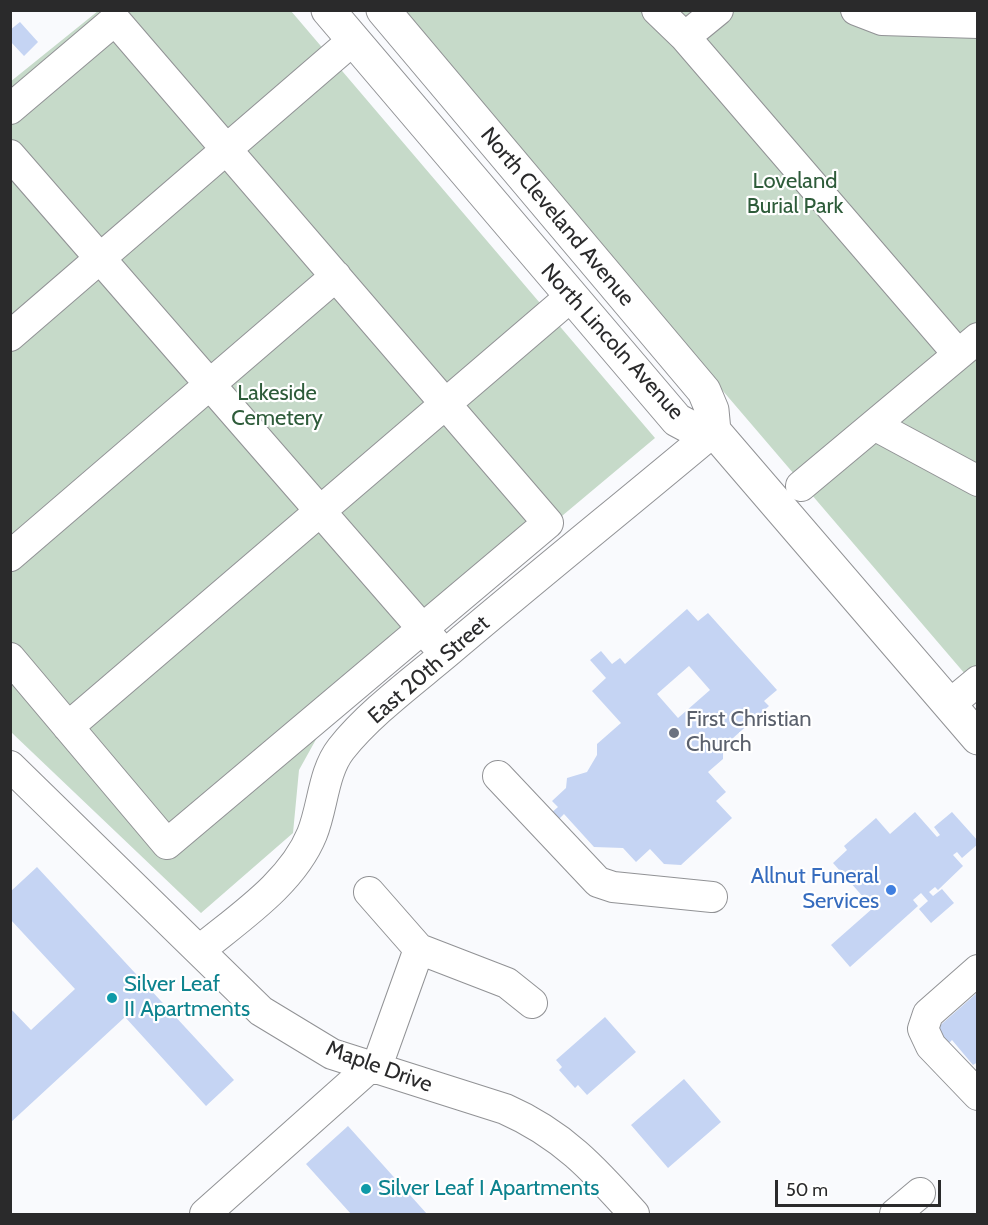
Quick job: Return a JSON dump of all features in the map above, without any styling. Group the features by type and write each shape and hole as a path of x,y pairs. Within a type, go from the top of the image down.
{"highway":[{"name":"North Lincoln Avenue","path":"328,10 569,298 676,420 692,428 714,431"},
{"name":"North Cleveland Avenue","path":"383,10 704,391 712,410 714,431"},
{"path":"714,431 978,738"}],"street":[{"path":"657,10 685,37 968,346 876,426 801,486"},
{"path":"685,37 718,10"},
{"path":"856,10 882,20 974,28"},
{"path":"10,109 115,20 548,523 167,844 10,658"},
{"path":"10,336 352,41"},
{"path":"10,155 445,655"},
{"path":"10,556 336,276"},
{"path":"68,727 569,298"},
{"path":"876,426 978,481"},
{"name":"East 20th Street","path":"200,950 289,873 303,854 322,806 327,778 340,750 371,719 445,655 714,431"},
{"path":"949,705 978,681"},
{"name":"Maple Drive","path":"10,766 261,1011 332,1054 505,1109 530,1120 566,1143 586,1161 634,1215"},
{"path":"498,776 598,882 613,887 712,897"},
{"path":"369,892 418,950 507,983 532,1003"},
{"path":"205,1215 373,1068 418,950"},
{"path":"978,970 928,1014 923,1029 931,1046 978,1095"},
{"path":"895,1215 920,1193"}],"green space":[{"name":"Lakeside Cemetery","path":"98,11 291,11 655,438 334,707 299,770 293,833 201,913 11,732 10,82"},
{"name":"Loveland Burial Park","path":"398,11 977,11 977,688"}],"building":[{"path":"20,22 38,42 24,56 10,41 10,30"},
{"name":"First Christian Church","path":"687,609 698,621 708,613 777,690 764,701 769,706 723,747 723,759 708,772 726,792 716,801 732,818 681,865 664,864 650,849 636,862 623,848 594,847 564,814 551,827 544,819 558,807 552,801 566,788 567,778 587,772 597,755 597,744 621,723 592,691 606,678 590,660 601,651 612,664 620,658 625,664","holes":["689,666 710,690 678,718 657,694"]},
{"name":"Allnut Funeral Services","path":"915,812 937,837 940,835 934,827 952,812 978,841 978,844 962,858 957,852 953,855 963,866 938,890 935,887 929,892 933,896 942,889 954,903 931,923 919,909 928,901 921,893 913,900 918,906 850,967 831,945 873,908 833,863 847,850 844,846 876,818 890,834"},
{"name":"Silver Leaf II Apartments","path":"37,867 234,1080 206,1106 125,1017 10,1123 10,1008 31,1030 75,989 10,919 10,892"},
{"path":"978,992 978,1062 973,1065 952,1040 949,1043 936,1029"},
{"path":"605,1017 636,1052 587,1095 578,1085 575,1088 559,1070 562,1067 556,1060"},
{"path":"684,1079 721,1122 668,1168 631,1125"},
{"name":"Silver Leaf I Apartments","path":"348,1126 427,1214 351,1214 306,1164"}],"place":[{"name":"First Christian Church","path":"674,733"},
{"name":"Allnut Funeral Services","path":"891,890"},
{"name":"Silver Leaf II Apartments","path":"112,998"},
{"name":"Silver Leaf I Apartments","path":"366,1189"}]}
